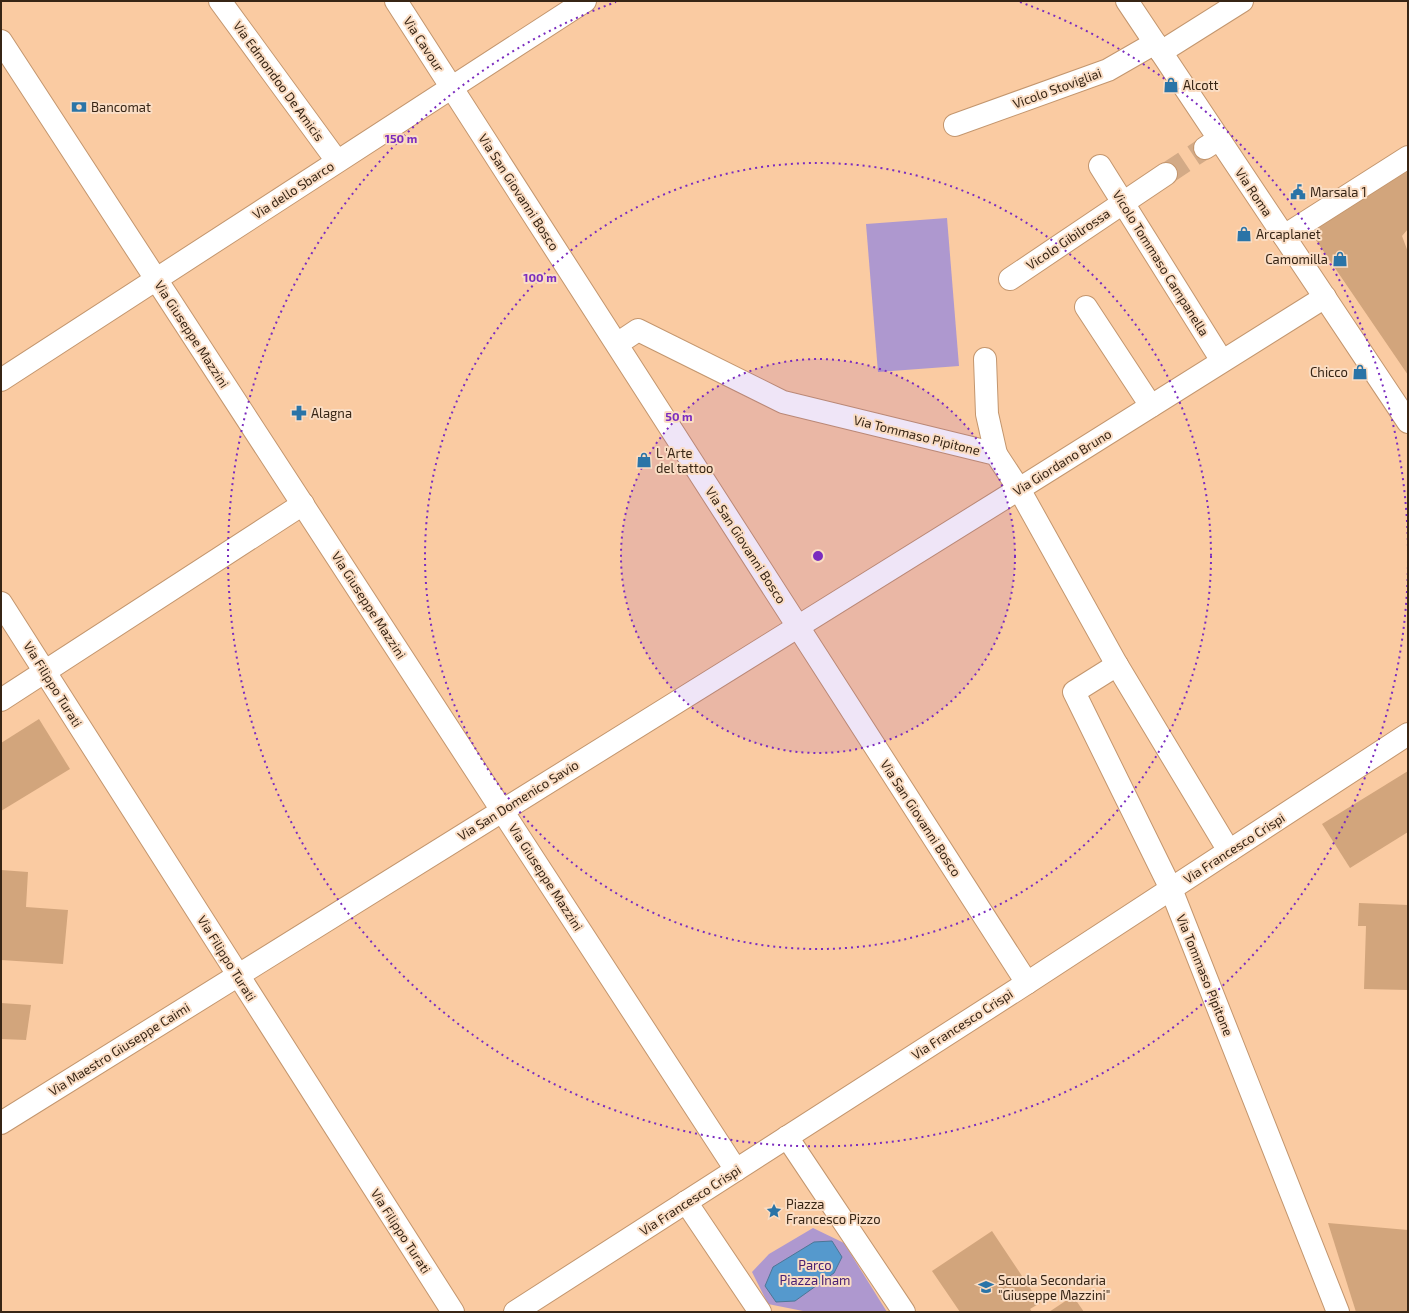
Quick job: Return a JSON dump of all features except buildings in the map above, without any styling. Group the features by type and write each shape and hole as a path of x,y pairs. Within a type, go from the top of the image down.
{"street":[{"name":"Via Edmondoo De Amicis","path":"220,1 337,161"},
{"name":"Via Cavour","path":"396,1 452,87"},
{"name":"Via dello Sbarco","path":"1,380 585,1"},
{"name":"Via Roma","path":"1127,1 1158,48 1212,143 1284,236 1408,422"},
{"name":"Vicolo Stovigliai","path":"955,124 1108,70 1158,48 1242,1"},
{"name":"Via Giuseppe Mazzini","path":"1,41 736,1170"},
{"name":"Via San Giovanni Bosco","path":"452,87 1027,982"},
{"path":"1284,236 1408,157"},
{"name":"Vicolo Tommaso Campanella","path":"1100,166 1222,361"},
{"name":"Vicolo Gibilrossa","path":"1010,278 1166,174"},
{"name":"Via Giordano Bruno","path":"798,626 1020,489 1324,297"},
{"path":"1086,307 1151,406"},
{"name":"Via Tommaso Pipitone","path":"616,344 638,330 783,402 996,454 1020,489 1117,665 1229,850"},
{"path":"985,359 988,414 996,454"},
{"path":"1,700 303,504"},
{"name":"Via Filippo Turati","path":"1,603 452,1312"},
{"name":"Via San Domenico Savio","path":"238,975 798,626"},
{"name":"Via Tommaso Pipitone","path":"1117,665 1074,692 1171,889 1338,1312"},
{"name":"Via Francesco Crispi","path":"515,1312 1171,889 1408,734"},
{"name":"Via Maestro Giuseppe Caimi","path":"1,1123 238,975"},
{"path":"787,1137 904,1312"},
{"path":"686,1202 760,1312"}],"green space":[{"path":"947,218 959,366 878,372 866,224"},
{"name":"Parco Piazza Inam","path":"813,1228 844,1243 887,1312 808,1312 768,1304 752,1272 769,1254"}],"water":[{"path":"832,1241 842,1257 834,1273 795,1301 776,1302 765,1286 773,1267 814,1242"}],"tunnel":[{"path":"1166,174 1205,148"}],"place":[{"name":"Alcott","path":"1171,85"},
{"name":"Bancomat","path":"79,107"},
{"name":"Marsala 1","path":"1298,192"},
{"name":"Arcaplanet","path":"1244,234"},
{"name":"Camomilla","path":"1340,259"},
{"name":"Chicco","path":"1360,372"},
{"name":"Alagna","path":"299,413"},
{"name":"L 'Arte del tattoo","path":"644,460"},
{"name":"Piazza Francesco Pizzo","path":"774,1211"},
{"name":"Scuola Secondaria \"Giuseppe Mazzini\"","path":"986,1287"}]}
